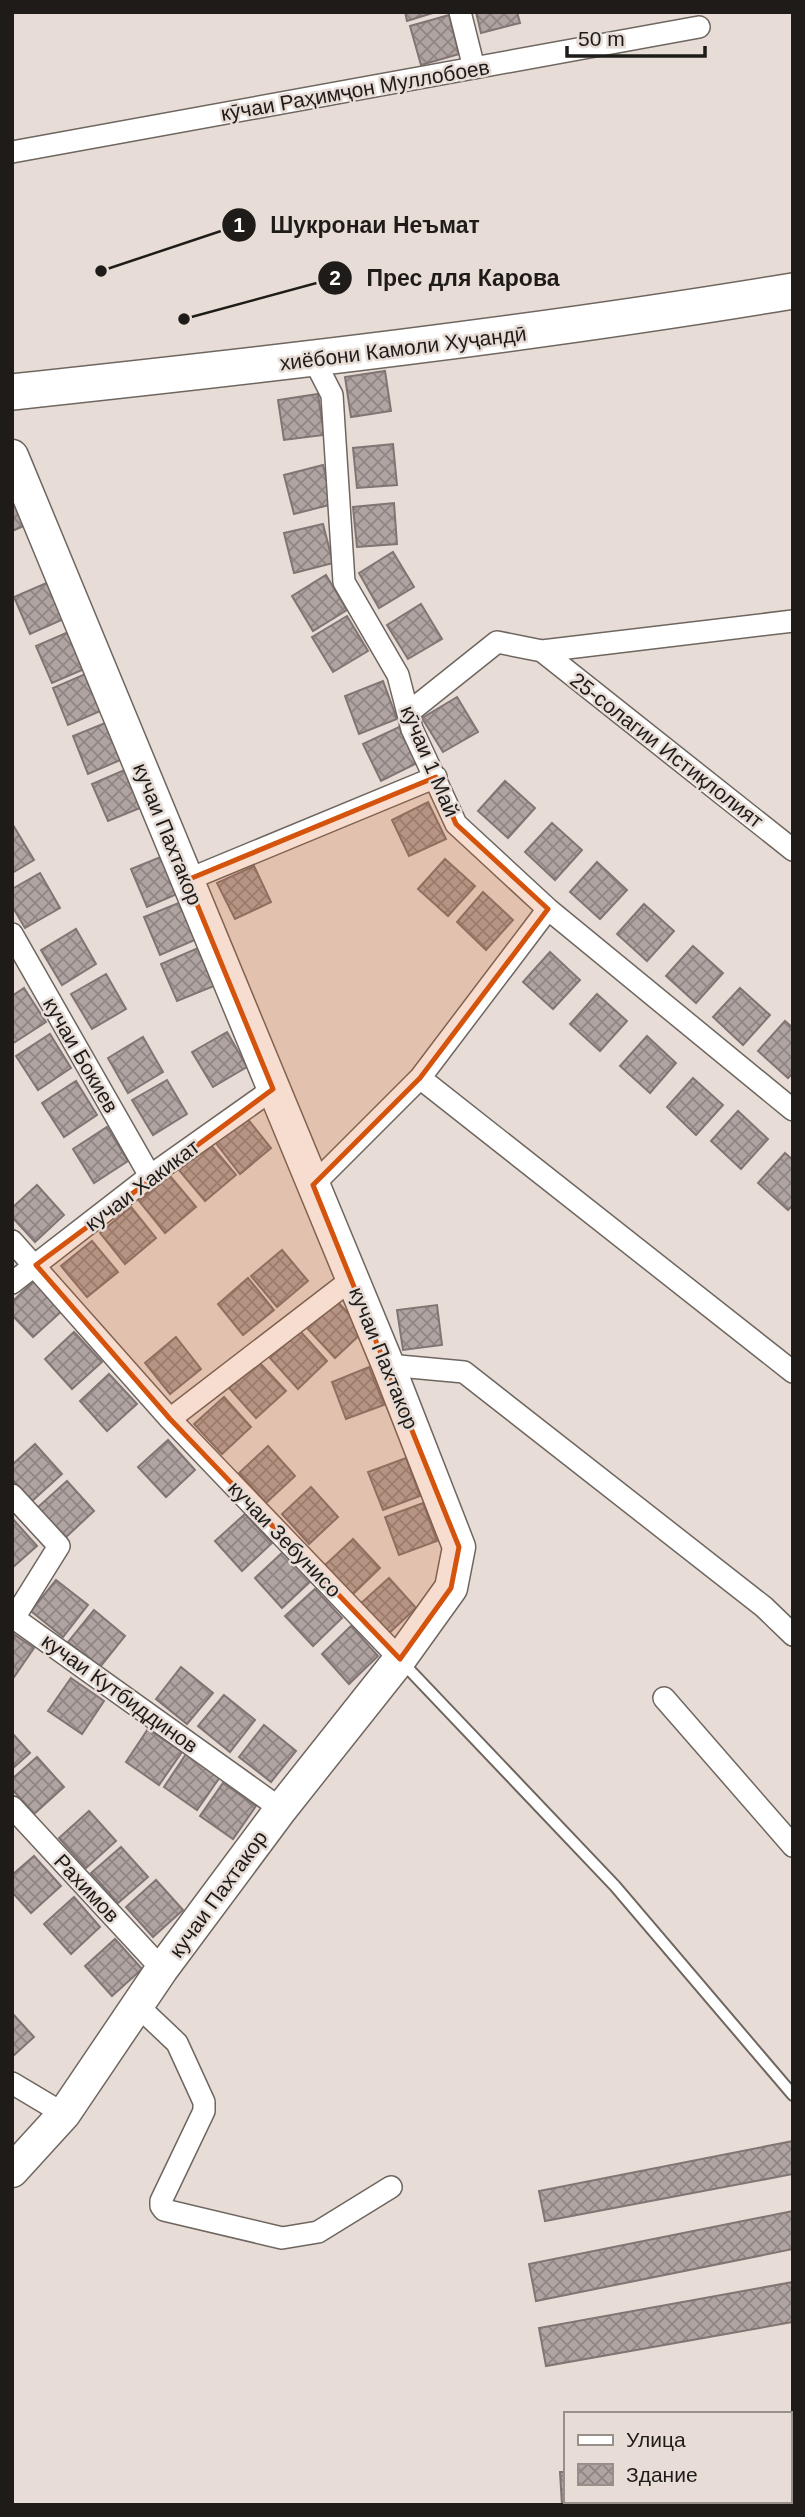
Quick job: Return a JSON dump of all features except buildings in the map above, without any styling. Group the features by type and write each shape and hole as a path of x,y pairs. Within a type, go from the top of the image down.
{"main road":[{"name":"хиёбони Камоли Хуҷандӣ","path":"12,393 314,360 630,318 793,291"},
{"name":"кучаи Пахтакор","path":"12,456 388,1365 459,1547 451,1588 400,1659 281,1809 162,1969 64,2114 12,2171"}],"street":[{"path":"460,12 474,68"},
{"name":"кӯчаи Раҳимҷон Муллобоев","path":"12,152 699,27"},
{"name":"кӯчаи 1 Май","path":"314,360 332,394 344,582 398,675 412,729 456,824 548,909 793,1110"},
{"name":"25-солагии Истиқлолият","path":"408,713 497,642 542,651 788,626"},
{"name":"25-солагии Истиқлолият","path":"542,651 793,850"},
{"path":"187,880 436,777"},
{"path":"313,1185 420,1078 548,909"},
{"name":"кучаи Бокиев","path":"12,934 150,1177"},
{"path":"420,1078 793,1372"},
{"name":"кучаи Хакикат","path":"12,1283 150,1177 273,1089"},
{"name":"кучаи Зебунисо","path":"12,1241 170,1419 400,1659"},
{"path":"170,1419 352,1279"},
{"path":"388,1365 464,1372 764,1606 793,1635"},
{"name":"кучаи Кутбиддинов","path":"12,1495 59,1546 15,1618 281,1809"},
{"path":"664,1698 793,1846"},
{"name":"Рахимов","path":"12,1807 162,1969"},
{"path":"138,2006 181,2048 204,2102 204,2111 161,2201 164,2210 282,2238 318,2232 391,2187"},
{"path":"12,2082 64,2114"}],"lane":[{"path":"400,1659 615,1886 793,2095"}],"highlighted area":[{"path":"436,777 456,824 548,909 420,1078 313,1185 459,1547 451,1588 400,1659 170,1419 36,1265 273,1089 187,880"}],"place":[{"name":"Шукронаи Неъмат","path":"101,271"},
{"name":"Прес для Карова","path":"184,319"}]}
